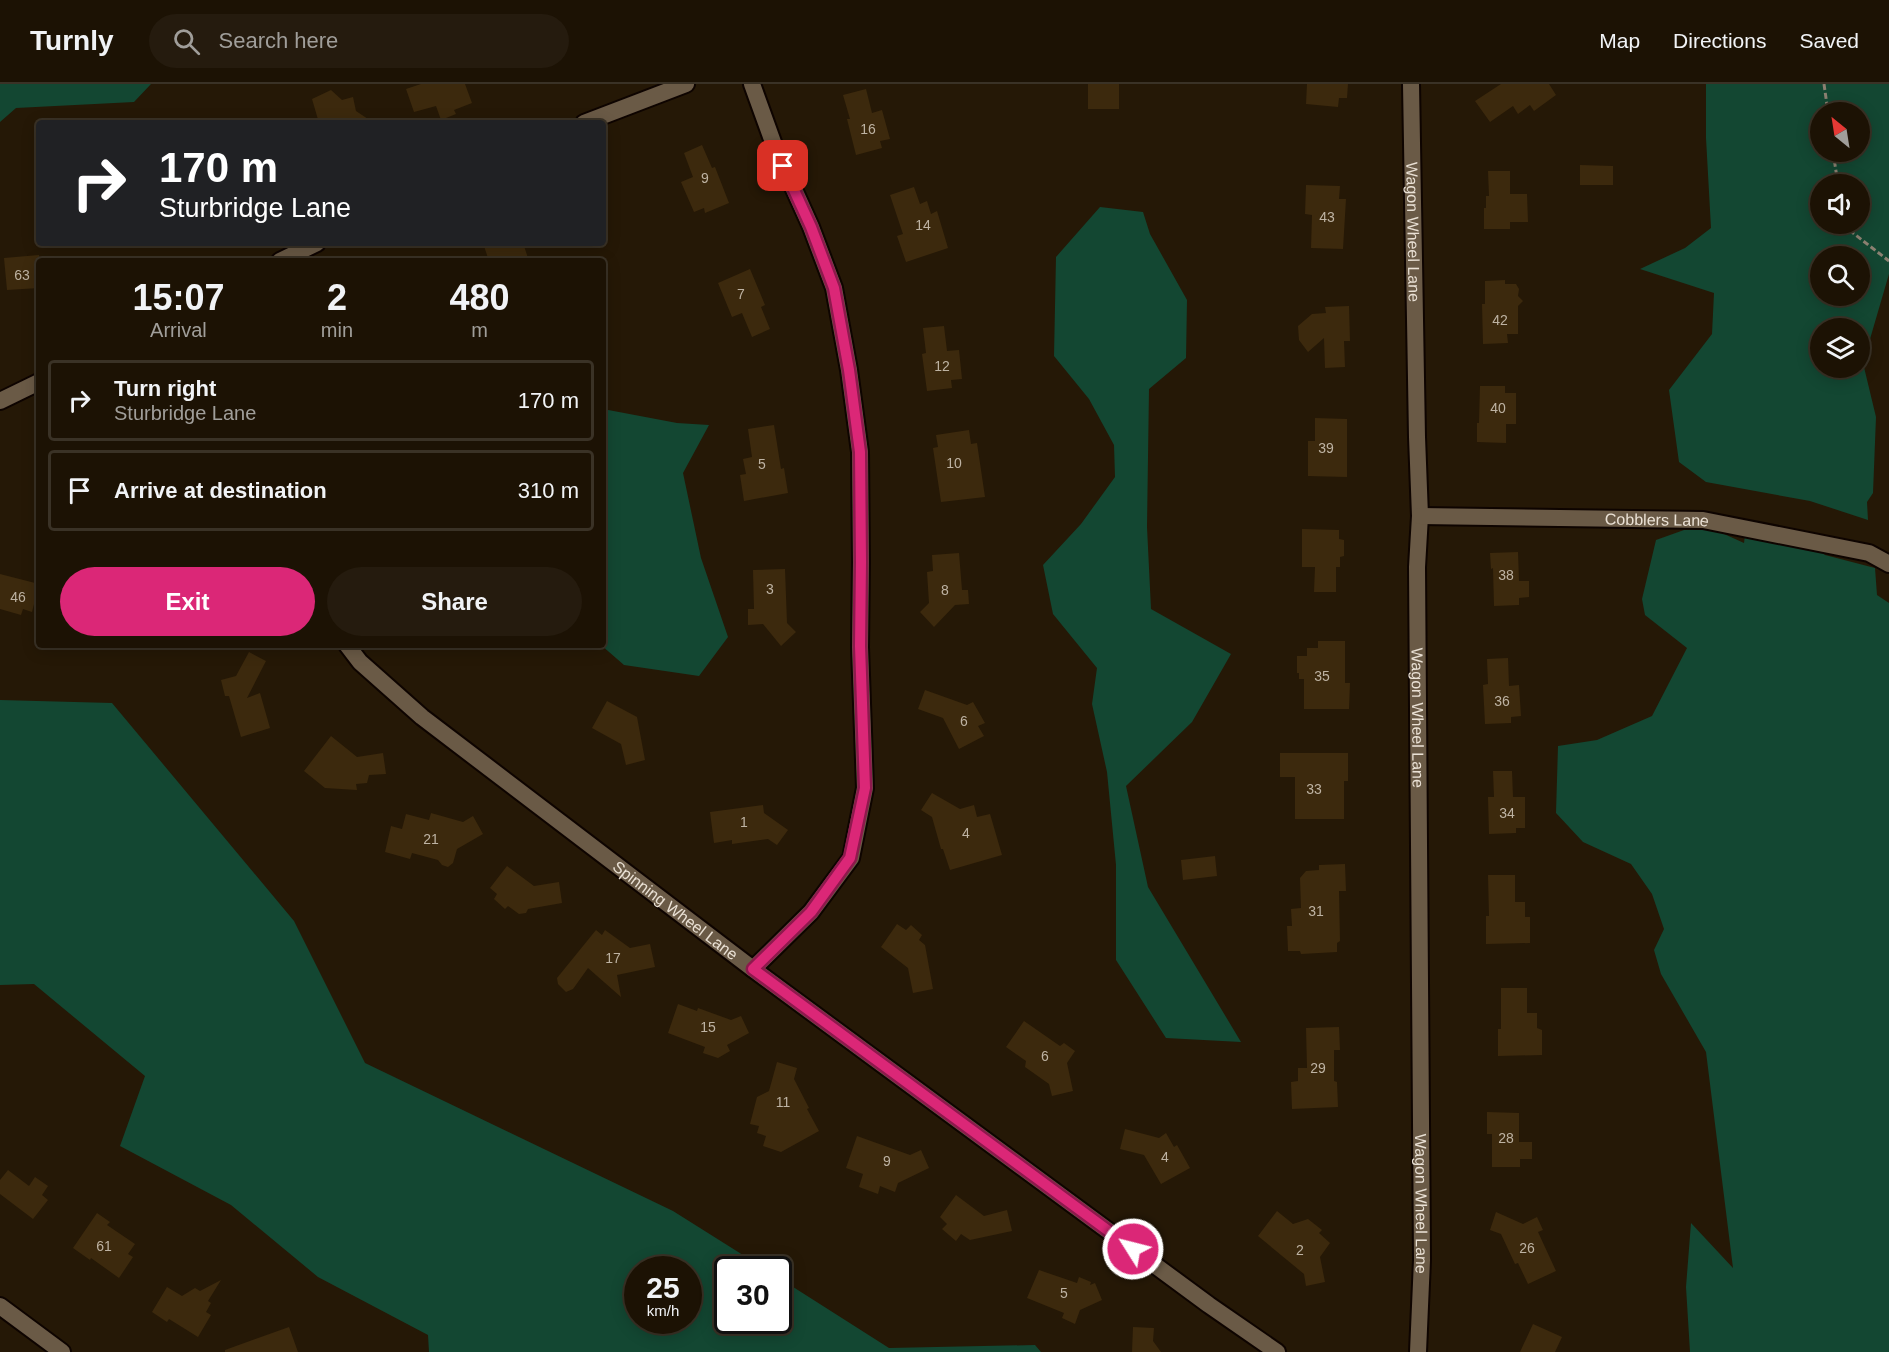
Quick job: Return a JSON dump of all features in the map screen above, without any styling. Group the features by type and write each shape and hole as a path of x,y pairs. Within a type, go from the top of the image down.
{"street":[{"path":"592,120 686,84"},
{"path":"752,84 774,145 811,227 834,288 849,370 860,452 860,646 865,788 850,858 811,912 753,969"},
{"name":"Wagon Wheel Lane","path":"1411,84 1416,437 1420,516 1417,579 1422,1260 1418,1352"},
{"path":"286,258 311,246"},
{"path":"0,401 36,383"},
{"name":"Cobblers Lane","path":"1420,516 1703,520 1869,553 1889,564"},
{"name":"Spinning Wheel Lane","path":"350,648 360,662 422,717 753,969 1209,1305 1277,1352"},
{"path":"0,1306 62,1352"}],"path":[{"path":"1824,84 1827,102"},
{"path":"1854,234 1889,261"}],"green space":[{"path":"0,84 151,84 134,102 16,108 0,122"},
{"path":"1706,84 1889,84 1889,274 1870,339 1870,318 1810,318 1810,378 1867,378 1876,417 1873,493 1867,502 1868,520 1810,501 1706,482 1679,462 1669,390 1712,334 1714,293 1640,269 1685,248 1711,228 1706,138"},
{"path":"1100,207 1143,212 1150,234 1187,300 1186,358 1149,389 1147,527 1151,609 1231,654 1192,722 1126,786 1148,887 1241,1042 1166,1038 1116,960 1116,865 1107,772 1092,704 1097,668 1053,614 1043,565 1081,524 1115,477 1114,445 1089,399 1054,356 1056,257"},
{"path":"606,410 677,423 709,425 683,473 701,558 728,637 699,676 624,665 604,648"},
{"path":"1713,529 1744,543 1745,535 1797,548 1797,543 1820,550 1825,555 1875,568 1877,595 1889,603 1889,1352 1690,1352 1686,1287 1691,1223 1733,1268 1706,1052 1661,974 1654,950 1664,929 1652,894 1631,864 1583,842 1556,813 1558,746 1597,740 1652,716 1687,648 1645,615 1642,599 1656,540 1684,530"},
{"path":"0,700 112,703 294,921 365,1063 673,1211 744,1256 714,1256 714,1334 792,1334 792,1286 889,1348 1035,1345 1041,1352 429,1352 428,1335 318,1277 231,1205 120,1146 145,1076 34,984 0,985"}],"building":[{"path":"421,84 465,84 472,103 454,110 456,114 441,120 436,106 414,112 406,89"},
{"path":"1088,84 1119,84 1119,109 1088,109"},
{"path":"1307,84 1348,84 1347,98 1339,98 1338,107 1306,104"},
{"path":"1501,84 1549,84 1556,95 1534,111 1530,105 1518,114 1513,106 1490,122 1475,101"},
{"path":"866,89 872,113 882,110 890,139 880,141 882,148 856,155 843,95"},
{"path":"331,90 342,100 353,97 356,111 370,120 318,120 312,99"},
{"path":"702,145 712,168 715,167 729,203 705,213 704,208 694,212 681,182 693,177 684,153"},
{"path":"1580,165 1613,166 1613,185 1580,185"},
{"path":"1488,171 1510,171 1510,194 1527,194 1528,222 1510,222 1510,229 1484,229 1484,208 1486,208 1486,196 1489,196"},
{"path":"1306,185 1340,186 1339,199 1346,199 1343,249 1311,248 1312,215 1305,214"},
{"path":"914,187 920,204 927,201 931,214 937,211 948,248 906,262 897,236 903,234 890,195"},
{"path":"484,246 524,246 528,258 488,258"},
{"path":"39,255 39,258 36,258 36,288 7,290 4,258"},
{"path":"750,269 765,305 761,307 770,329 752,337 742,313 732,317 718,283"},
{"path":"1505,280 1505,284 1516,284 1519,289 1518,296 1523,301 1518,306 1518,334 1507,334 1508,343 1483,344 1482,304 1485,304 1485,281"},
{"path":"1349,306 1350,341 1344,341 1345,367 1325,368 1324,338 1308,352 1299,340 1298,326 1312,314 1326,313 1325,307"},
{"path":"944,326 947,351 959,350 962,379 951,380 952,388 927,391 922,354 926,353 923,328"},
{"path":"1480,386 1505,386 1505,393 1516,393 1516,424 1506,424 1506,443 1477,442"},
{"path":"1315,418 1347,419 1347,477 1308,476 1308,441 1315,441"},
{"path":"774,425 781,469 784,468 788,493 744,501 740,475 746,474 743,459 752,457 748,429"},
{"path":"969,430 971,444 977,443 985,497 941,502 933,448 938,447 936,435"},
{"path":"1302,529 1339,530 1339,539 1344,540 1344,556 1340,557 1340,567 1336,567 1336,592 1314,592 1315,567 1302,567"},
{"path":"1518,552 1519,581 1529,581 1529,597 1519,598 1519,605 1494,606 1493,568 1491,569 1490,553"},
{"path":"959,553 962,590 968,590 969,604 955,605 934,627 920,612 929,603 927,572 933,571 932,555"},
{"path":"785,569 787,623 796,632 781,646 763,624 748,625 748,609 754,609 753,570"},
{"path":"0,574 36,583 32,612 23,609 21,615 0,609"},
{"path":"1318,641 1345,641 1345,683 1350,683 1349,709 1304,709 1304,679 1299,679 1299,673 1297,673 1297,656 1307,656 1307,648 1318,648"},
{"path":"249,652 266,661 247,698 260,693 270,728 241,737 229,696 225,696 221,680 236,676"},
{"path":"1508,658 1509,686 1519,685 1521,716 1511,717 1511,723 1485,724 1483,685 1488,684 1487,659"},
{"path":"925,690 967,705 973,702 985,723 978,726 984,736 959,749 943,718 918,709"},
{"path":"607,701 637,717 645,760 626,765 621,744 592,728"},
{"path":"331,736 357,757 383,753 386,774 369,775 367,783 356,784 357,790 325,788 304,771"},
{"path":"1280,753 1348,753 1348,781 1344,781 1344,819 1295,819 1295,777 1280,777"},
{"path":"1493,771 1512,771 1513,797 1525,797 1525,828 1516,828 1516,833 1489,834 1488,797 1494,797"},
{"path":"932,793 960,809 974,805 977,817 990,814 1002,855 950,870 932,817 921,810"},
{"path":"763,805 764,813 788,830 777,845 768,839 732,844 732,840 714,843 710,812"},
{"path":"431,813 463,822 473,816 483,834 457,849 453,863 448,867 442,865 438,860 412,853 410,859 385,852 391,826 402,829 406,814 429,820"},
{"path":"1215,856 1217,876 1183,880 1181,860"},
{"path":"1345,864 1346,891 1339,891 1340,941 1337,943 1337,952 1301,954 1300,951 1288,951 1287,926 1292,926 1291,909 1301,908 1300,878 1306,871 1319,870 1319,865"},
{"path":"507,866 534,886 559,882 562,903 528,909 526,913 519,914 508,906 505,909 494,899 497,894 490,888"},
{"path":"1488,875 1515,875 1515,902 1525,902 1525,917 1530,917 1530,943 1486,944 1486,916 1489,916"},
{"path":"897,924 906,930 911,925 922,935 919,940 925,945 933,989 913,993 908,968 881,947"},
{"path":"596,930 602,935 605,930 630,948 650,944 655,967 617,975 621,997 588,968 573,989 566,992 558,984 557,978"},
{"path":"1501,988 1527,988 1527,1013 1537,1013 1537,1028 1542,1030 1542,1055 1498,1056 1498,1029 1501,1029"},
{"path":"678,1004 697,1011 698,1008 731,1020 741,1016 749,1033 727,1045 730,1051 718,1058 703,1053 705,1047 668,1033"},
{"path":"1024,1021 1060,1046 1064,1043 1075,1051 1067,1063 1073,1091 1052,1096 1049,1084 1025,1067 1026,1061 1006,1047"},
{"path":"1339,1027 1340,1050 1334,1050 1334,1081 1337,1082 1338,1107 1292,1109 1291,1082 1298,1081 1298,1068 1307,1068 1306,1028"},
{"path":"777,1062 797,1068 794,1079 819,1131 781,1152 763,1146 766,1136 757,1133 759,1126 750,1124 757,1097 769,1091"},
{"path":"1487,1112 1519,1113 1519,1142 1532,1142 1532,1159 1520,1159 1520,1167 1492,1167 1492,1134 1487,1134"},
{"path":"1125,1129 1159,1138 1166,1133 1174,1147 1177,1145 1190,1168 1161,1184 1144,1155 1120,1149"},
{"path":"857,1136 910,1155 921,1150 929,1168 898,1183 895,1192 880,1186 878,1194 859,1187 863,1174 846,1168"},
{"path":"8,1170 29,1186 35,1177 48,1186 42,1195 48,1200 33,1219 0,1194 0,1180"},
{"path":"956,1195 984,1216 1007,1210 1012,1231 970,1240 961,1234 956,1241 942,1229 947,1224 940,1217"},
{"path":"1277,1211 1293,1224 1308,1219 1322,1230 1319,1233 1330,1243 1320,1257 1325,1282 1306,1286 1304,1274 1258,1236"},
{"path":"1496,1212 1523,1224 1537,1217 1543,1230 1538,1232 1556,1271 1528,1284 1518,1263 1515,1264 1501,1234 1490,1230"},
{"path":"97,1213 110,1222 107,1225 135,1244 128,1254 133,1257 119,1278 73,1248"},
{"path":"1039,1270 1077,1283 1079,1277 1091,1282 1090,1285 1095,1283 1102,1300 1080,1310 1075,1324 1062,1318 1064,1313 1027,1298"},
{"path":"221,1280 208,1301 211,1303 206,1312 211,1315 198,1337 169,1319 167,1322 152,1312 167,1287 182,1296 195,1288 200,1291"},
{"path":"1533,1324 1562,1337 1555,1352 1520,1352"},
{"path":"289,1327 298,1352 225,1352 225,1350"},
{"path":"1133,1327 1154,1328 1153,1341 1161,1352 1132,1352"}],"route":[{"path":"783,166 811,227 834,288 849,370 860,452 860,646 865,788 850,858 811,912 753,969 1133,1249"}]}
